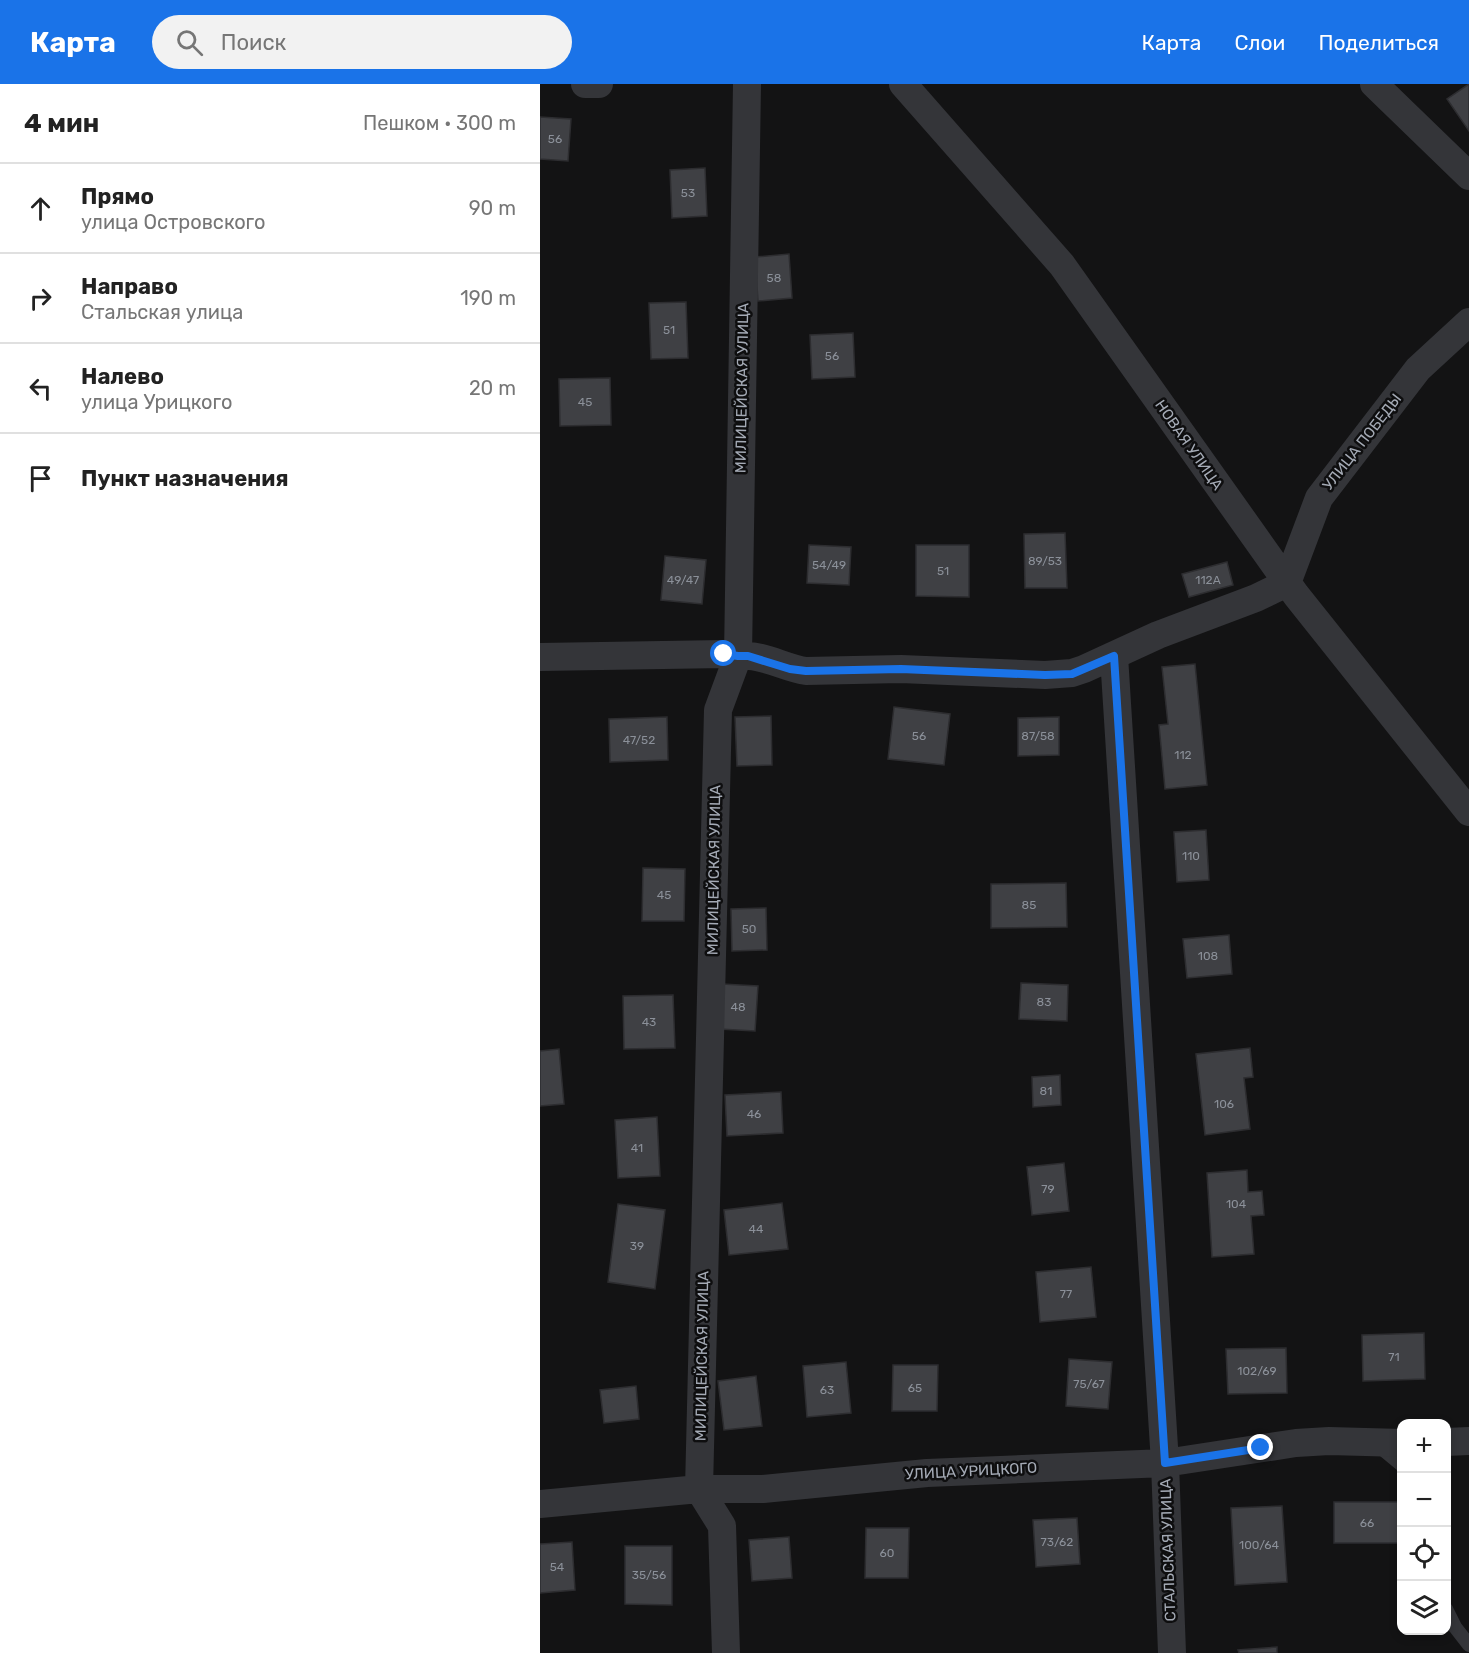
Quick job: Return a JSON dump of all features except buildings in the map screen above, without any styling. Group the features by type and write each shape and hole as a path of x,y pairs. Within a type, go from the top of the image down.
{"street":[{"path":"585,84 598,84"},
{"name":"МИЛИЦЕЙСКАЯ УЛИЦА","path":"699,1489 718,710 738,656 747,84"},
{"name":"НОВАЯ УЛИЦА","path":"903,84 1062,265 1287,583 1469,812"},
{"path":"1374,84 1469,176"},
{"name":"УЛИЦА ПОБЕДЫ","path":"1287,583 1319,498 1418,369 1469,322"},
{"path":"540,657 724,654 748,656 790,669 806,671 901,669 1072,674 1158,635 1256,598 1287,583"},
{"name":"СТАЛЬСКАЯ УЛИЦА","path":"1114,656 1165,1463 1172,1653"},
{"name":"УЛИЦА УРИЦКОГО","path":"540,1504 699,1489 763,1489 927,1473 1165,1463 1296,1443 1329,1441 1388,1443"},
{"path":"1451,1442 1469,1442"},
{"path":"699,1489 722,1527 726,1653"}],"lane":[{"path":"1388,1443 1397,1458"},
{"path":"1451,1619 1469,1646"}],"route":[{"path":"724,654 748,656 790,669 806,671 901,669 1045,675 1072,674 1114,656 1165,1463 1261,1448"}]}
